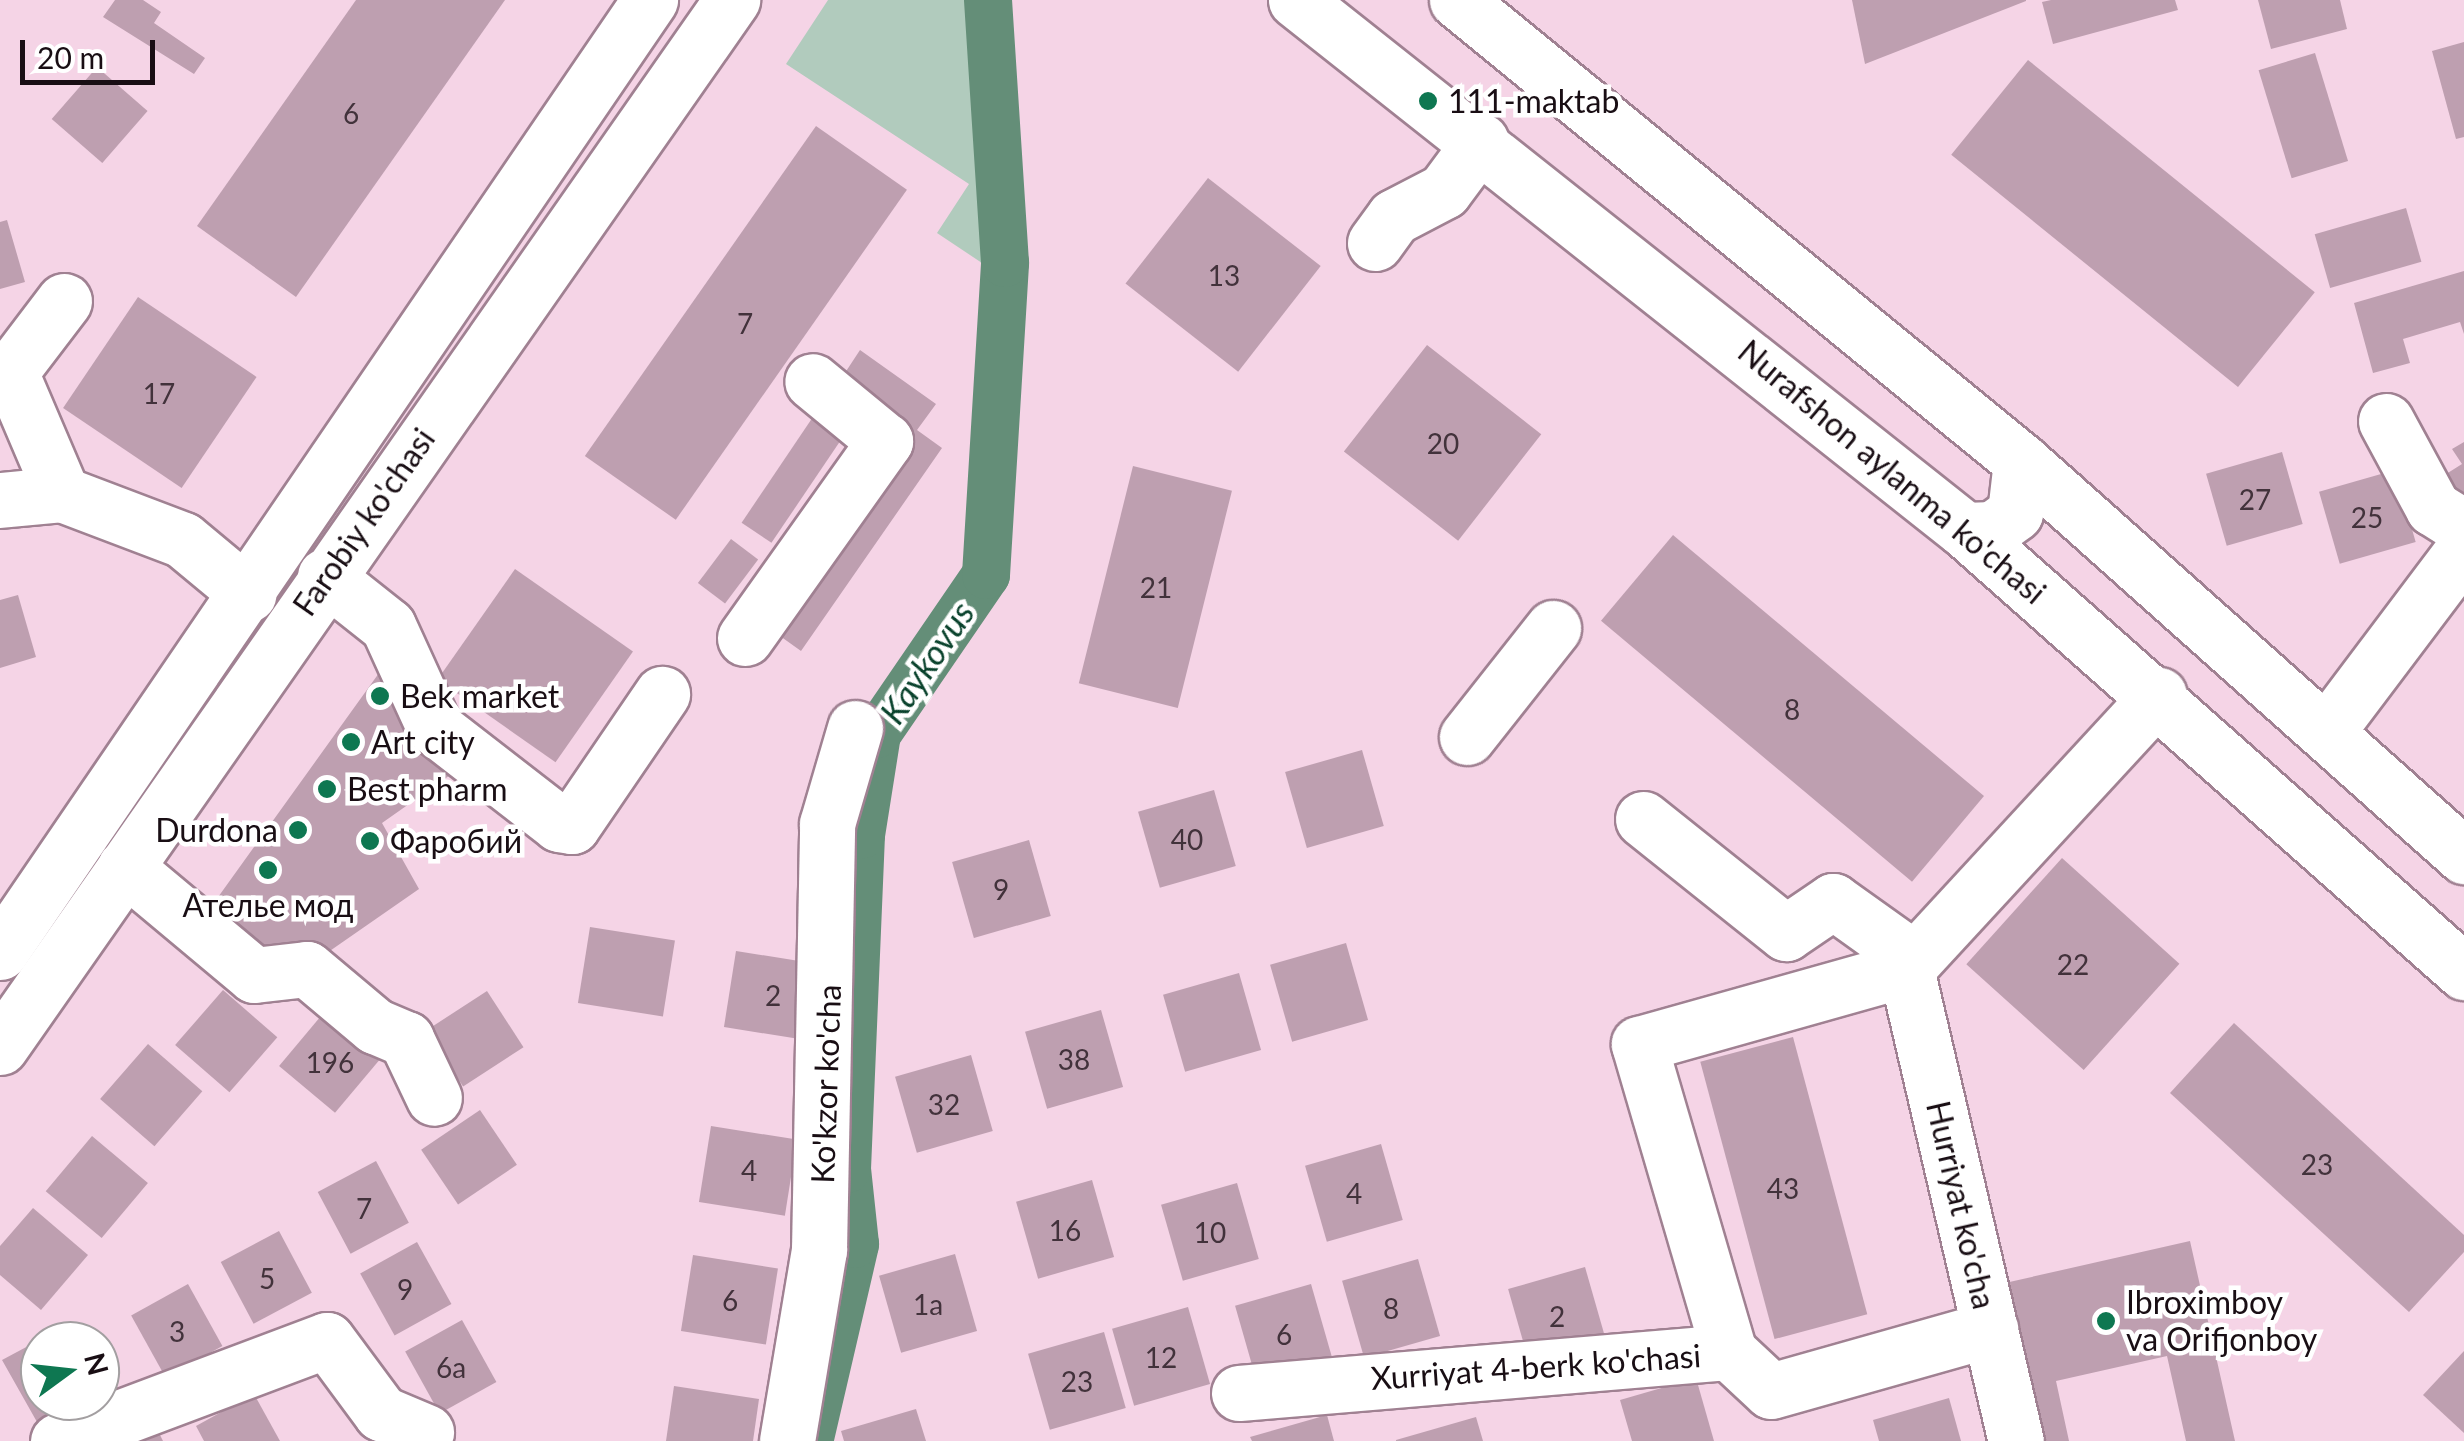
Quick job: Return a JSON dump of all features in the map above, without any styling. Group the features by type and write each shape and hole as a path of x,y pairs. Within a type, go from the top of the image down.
{"main road":[{"name":"Farobiy ko'chasi","path":"0,952 650,0"},
{"name":"Farobiy ko'chasi","path":"0,1047 732,0"},
{"name":"Nurafshon aylanma ko'chasi","path":"1296,0 1481,142 1965,530 2160,695 2464,972"},
{"path":"1458,0 2021,461 2464,856"},
{"path":"1375,243 1394,217 1444,191 1481,142"},
{"path":"62,494 10,372 64,301"},
{"path":"745,638 885,441 812,381"},
{"path":"2386,421 2433,508 2464,527"},
{"path":"1965,530 1993,530 2015,513 2021,461"},
{"path":"0,500 62,494 184,540 248,594"},
{"path":"2327,731 2464,549"},
{"path":"326,576 388,626 434,727 559,824 572,826 662,694"},
{"path":"1467,737 1554,628"},
{"path":"1729,1352 1639,1044 1917,956 2160,695"},
{"name":"Ko'kzor ko'cha","path":"787,1441 819,1250 827,824 854,728"},
{"path":"1643,818 1786,933 1833,901 1917,956"},
{"path":"125,867 254,975 307,969 375,1026 406,1039 434,1098"},
{"name":"Hurriyat ko'cha","path":"1917,956 2016,1441"},
{"name":"Xurriyat 4-berk ko'chasi","path":"1239,1393 1729,1352 1772,1391 1990,1328"},
{"path":"58,1441 327,1340 381,1413 426,1432"}],"green space":[{"path":"828,0 970,0 985,265 937,233 969,184 786,64"}],"building":[{"path":"115,0 143,0 161,12 154,23 205,58 194,74 103,17"},
{"path":"356,0 505,0 296,297 197,226"},
{"path":"1852,0 2026,0 2026,1 1865,64"},
{"path":"2175,0 2178,10 2053,44 2042,2"},
{"path":"2258,0 2340,0 2347,29 2271,49"},
{"path":"2464,42 2464,137 2456,139 2432,51"},
{"path":"2315,53 2348,161 2292,178 2259,70"},
{"path":"2028,60 2315,292 2238,387 1951,155"},
{"path":"97,67 148,111 102,163 52,119"},
{"path":"816,126 907,190 676,520 585,456"},
{"path":"1208,178 1321,266 1238,372 1126,284"},
{"path":"2406,208 2421,262 2330,288 2315,234"},
{"path":"7,220 25,282 0,289 0,222"},
{"path":"2464,271 2464,334 2460,322 2403,339 2410,363 2373,373 2354,303"},
{"path":"138,297 257,377 182,488 63,408"},
{"path":"1427,345 1541,434 1458,541 1344,451"},
{"path":"860,350 936,404 917,430 942,448 801,651 773,631 911,433 839,382"},
{"path":"821,405 851,425 771,543 742,523"},
{"path":"2464,442 2464,495 2424,488 2462,464 2452,449"},
{"path":"2282,452 2303,524 2227,546 2206,474"},
{"path":"1133,466 1232,491 1178,708 1079,683"},
{"path":"2395,470 2416,542 2340,564 2319,492"},
{"path":"1673,535 1984,796 1912,882 1601,621"},
{"path":"731,539 758,559 725,603 698,583"},
{"path":"515,569 633,652 556,762 438,680"},
{"path":"18,595 36,657 0,668 0,600"},
{"path":"379,673 453,773 382,823 419,889 324,955 254,965 198,925"},
{"path":"1362,750 1384,826 1307,848 1285,772"},
{"path":"1214,790 1236,866 1160,888 1138,812"},
{"path":"1029,840 1051,916 974,938 952,862"},
{"path":"2062,858 2179,964 2084,1070 1966,964"},
{"path":"590,927 675,940 663,1017 578,1003"},
{"path":"1346,943 1368,1020 1292,1042 1270,965"},
{"path":"736,951 821,964 809,1041 724,1027"},
{"path":"1239,973 1261,1050 1185,1072 1163,995"},
{"path":"223,990 277,1037 229,1092 175,1045"},
{"path":"487,991 523,1047 463,1086 427,1030"},
{"path":"326,1010 382,1057 335,1113 279,1066"},
{"path":"1101,1010 1123,1087 1047,1109 1025,1032"},
{"path":"2234,1023 2464,1235 2464,1252 2409,1312 2170,1093"},
{"path":"1793,1037 1867,1314 1775,1339 1700,1062"},
{"path":"148,1044 202,1091 154,1146 100,1099"},
{"path":"971,1055 993,1131 917,1153 895,1077"},
{"path":"480,1110 517,1165 458,1204 421,1150"},
{"path":"711,1126 797,1140 785,1216 699,1202"},
{"path":"92,1136 148,1183 102,1238 46,1191"},
{"path":"1381,1144 1403,1220 1327,1242 1305,1166"},
{"path":"376,1161 409,1223 351,1254 318,1192"},
{"path":"1092,1180 1114,1257 1038,1279 1016,1202"},
{"path":"1237,1183 1259,1259 1183,1281 1161,1205"},
{"path":"33,1208 88,1255 41,1310 0,1275 0,1246"},
{"path":"279,1231 312,1293 254,1324 221,1262"},
{"name":"Ibroximboy va Orifjonboy","path":"2190,1241 2235,1441 2186,1441 2167,1356 2056,1381 2069,1441 2031,1441 1996,1285"},
{"path":"417,1242 451,1304 395,1336 360,1274"},
{"path":"955,1254 977,1331 901,1353 879,1276"},
{"path":"693,1255 778,1268 766,1345 681,1331"},
{"path":"1418,1259 1440,1336 1364,1358 1342,1281"},
{"path":"1585,1267 1607,1343 1530,1365 1508,1289"},
{"path":"188,1284 222,1346 166,1378 131,1316"},
{"path":"1311,1284 1333,1361 1257,1383 1235,1306"},
{"path":"1188,1307 1210,1384 1134,1406 1112,1329"},
{"path":"462,1320 496,1382 440,1414 405,1352"},
{"path":"1104,1332 1126,1408 1050,1430 1028,1354"},
{"path":"20,1350 20,1392 2,1360"},
{"path":"2464,1351 2464,1433 2423,1395"},
{"path":"1696,1378 1714,1441 1632,1441 1620,1400"},
{"path":"674,1386 759,1399 753,1441 666,1441"},
{"path":"254,1394 280,1441 204,1441 196,1426"},
{"path":"1949,1398 1961,1441 1879,1441 1873,1420"},
{"path":"916,1409 926,1441 844,1441 841,1431"},
{"path":"1327,1415 1334,1441 1252,1441 1250,1437"},
{"path":"1476,1417 1483,1441 1396,1441 1396,1440"},
{"path":"153,1421 163,1441 117,1441"}],"waterway":[{"name":"Kaykovus","path":"810,1438 855,1244 847,1169 861,835 877,734 986,575 1005,263 988,0"}],"place":[{"name":"111-maktab","path":"1428,101"},
{"name":"Bek market","path":"380,696"},
{"name":"Art city","path":"351,742"},
{"name":"Best pharm","path":"327,789"},
{"name":"Durdona","path":"298,830"},
{"name":"Фаробий","path":"370,841"},
{"name":"Ателье мод","path":"268,870"},
{"name":"Ibroximboy va Orifjonboy","path":"2106,1321"}]}
